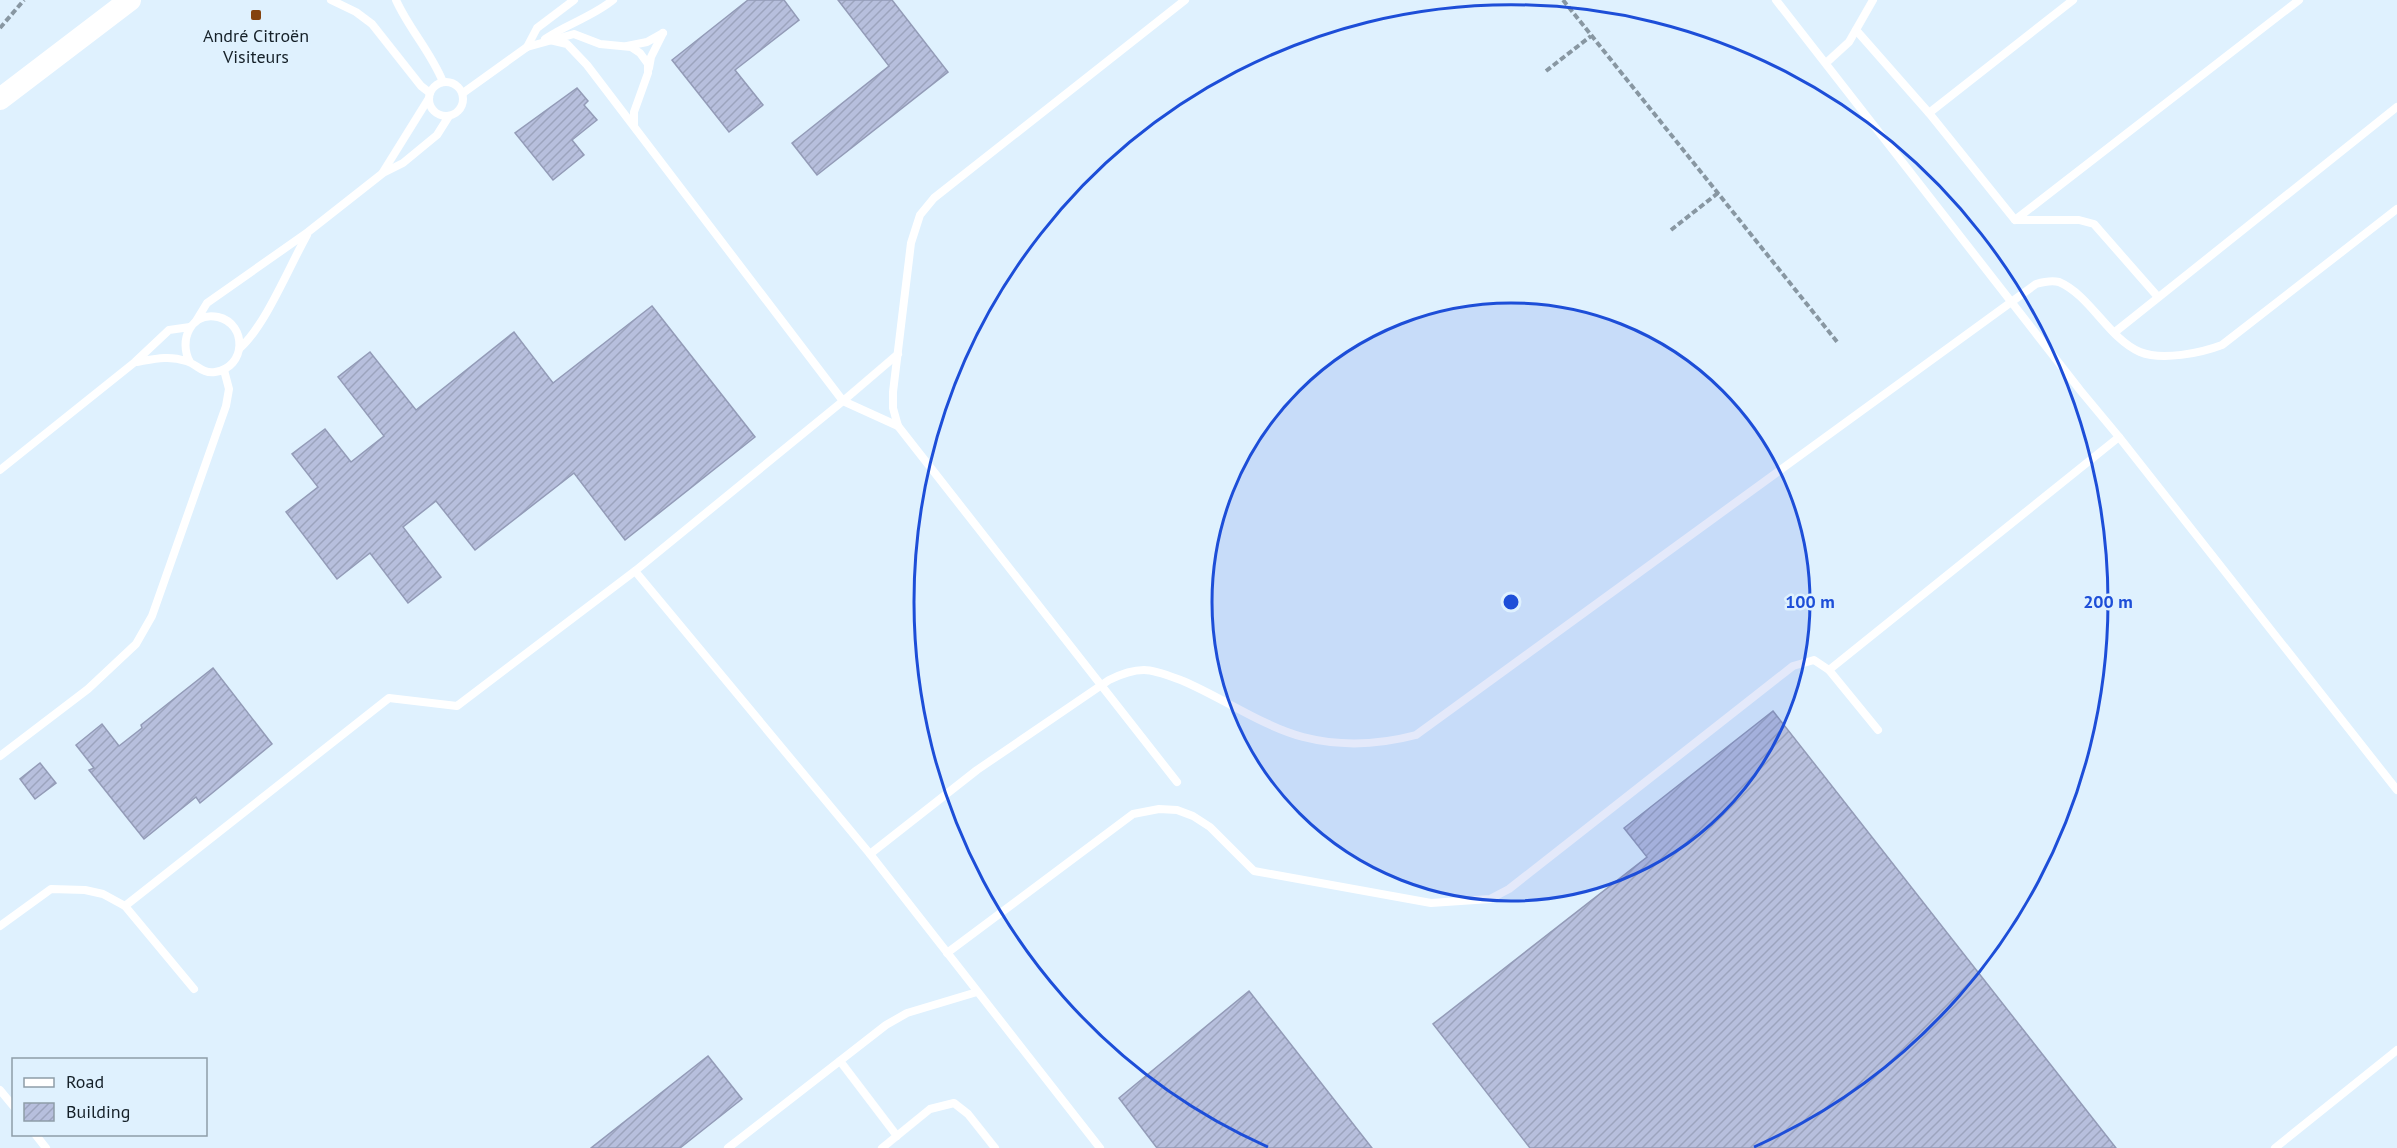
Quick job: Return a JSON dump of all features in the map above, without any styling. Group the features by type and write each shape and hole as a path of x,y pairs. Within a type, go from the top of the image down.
{"main road":[{"path":"0,99 130,0"}],"lane":[{"path":"331,0 356,12 372,24 429,96 433,110 437,114 449,116 455,114 463,105 463,93 452,82 437,84 429,96 383,173"},
{"path":"396,0 404,18 435,62 443,82"},
{"path":"527,47 537,28 574,0"},
{"path":"537,44 561,28 582,20 613,0"},
{"path":"898,426 893,400 911,243 920,215 934,198 1185,0"},
{"path":"1776,0 2080,390 2120,436 2397,789"},
{"path":"1826,63 1849,42 1873,0"},
{"path":"1929,113 2073,0"},
{"path":"2015,220 2299,0"},
{"path":"1856,30 1929,113 2015,220"},
{"path":"463,93 527,47 550,40 574,34 600,44 626,46 647,42 663,33 651,57 648,73 634,112 634,126"},
{"path":"550,40 567,44 587,65 843,401 898,426 1177,782"},
{"path":"626,46 640,52 648,64 648,73"},
{"path":"2115,332 2397,107"},
{"path":"190,362 185,354 184,345 193,324 207,303 308,232 383,173 403,163 437,135 449,116"},
{"path":"870,854 977,770 1102,685 1125,672 1146,670 1172,677 1214,694 1262,721 1302,737 1332,743 1363,745 1391,742 1416,735 2036,284 2046,281 2058,282 2072,291 2128,346 2141,353 2186,354 2222,345 2397,208"},
{"path":"2015,220 2079,220 2094,224 2158,297"},
{"path":"135,362 162,357 190,362 206,372 224,370 232,365 240,348 250,339 260,323 308,232"},
{"path":"0,470 135,362 168,330 193,324 205,317 223,318 237,330 240,348"},
{"path":"125,906 389,698 457,706 635,571 898,354"},
{"path":"0,756 88,689 136,644 152,616 226,405 229,389 224,370"},
{"path":"1829,670 2120,436"},
{"path":"635,571 870,854 1100,1148"},
{"path":"947,953 1133,814 1159,809 1177,810 1193,816 1210,827 1254,871 1431,903 1490,899 1509,889 1793,666 1814,660 1829,670 1878,730"},
{"path":"0,926 51,889 85,890 103,894 125,906 194,989"},
{"path":"728,1148 886,1025 907,1012 977,992"},
{"path":"2275,1148 2397,1050"},
{"path":"840,1061 897,1136"},
{"path":"0,1090 12,1105"},
{"path":"882,1148 930,1109 954,1103 968,1114 995,1148"},
{"path":"37,1136 46,1148"}],"path":[{"path":"0,28 24,0"},
{"path":"1563,0 1838,343"},
{"path":"1546,71 1591,36"},
{"path":"1671,230 1718,193"}],"building":[{"path":"748,0 784,0 799,20 735,70 763,105 729,132 672,60"},
{"path":"838,0 892,0 948,72 817,175 792,143 889,66"},
{"path":"577,88 588,101 584,105 597,120 572,140 584,155 553,180 515,133"},
{"path":"652,306 755,437 625,540 574,473 475,550 436,501 403,527 441,577 408,603 370,553 337,579 286,512 318,487 292,454 325,429 351,462 384,436 338,377 370,352 416,410 514,332 553,383"},
{"path":"213,668 272,744 200,803 196,797 144,839 89,770 94,768 76,745 102,724 119,746 142,728 141,725"},
{"path":"1773,711 2116,1148 1530,1148 1433,1024 1647,857 1624,828"},
{"path":"40,763 56,783 35,799 20,779"},
{"path":"1249,991 1372,1148 1157,1148 1119,1098"},
{"path":"708,1056 742,1099 680,1148 591,1148"}],"place":[{"name":"André Citroën Visiteurs","path":"256,15"}]}
